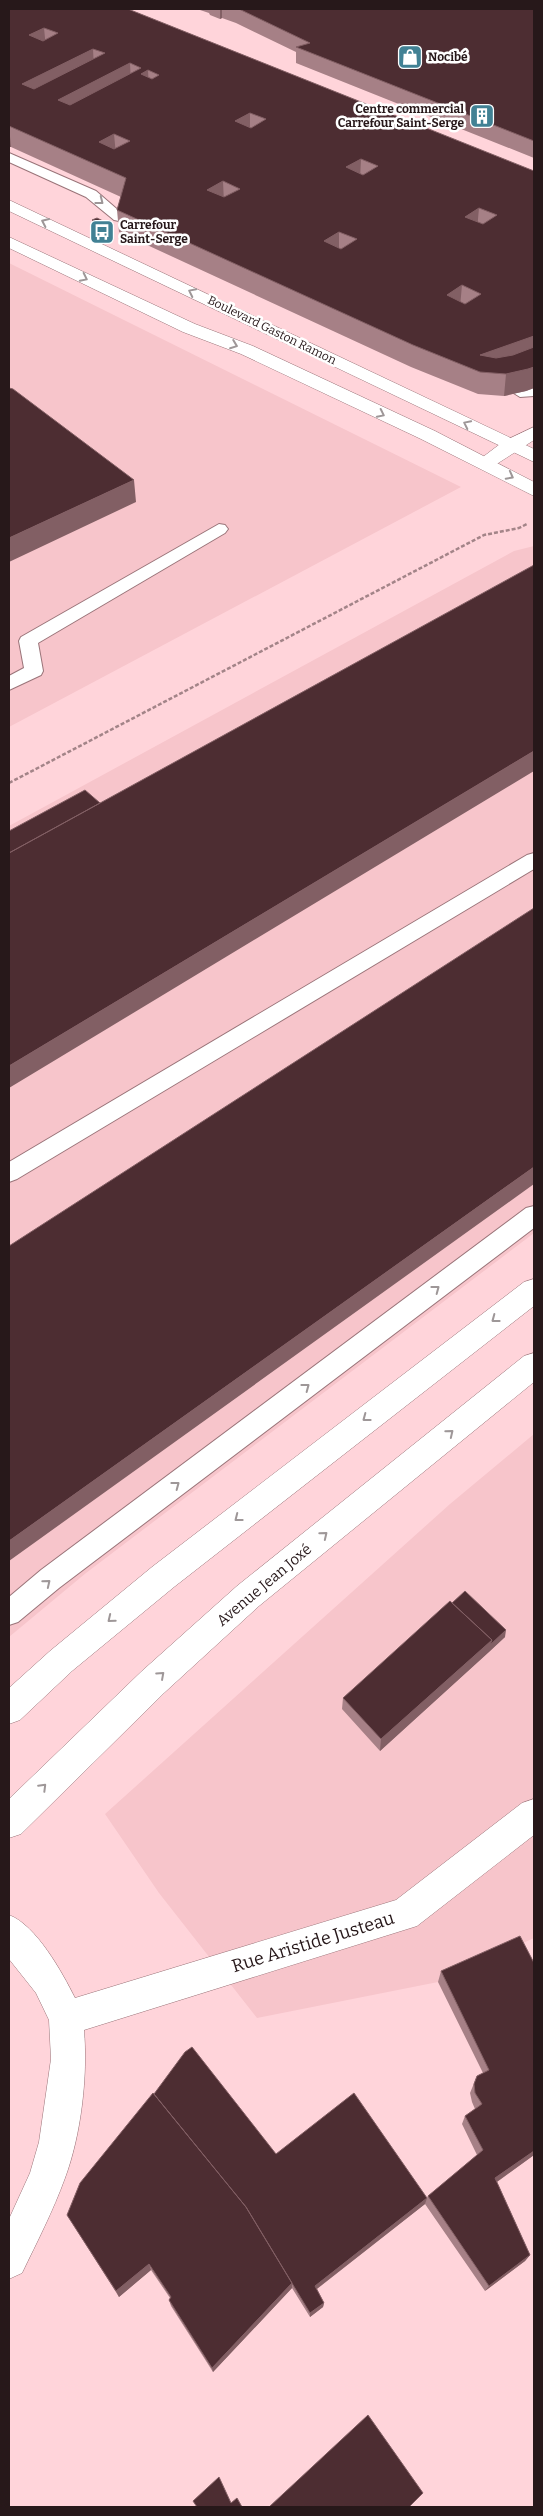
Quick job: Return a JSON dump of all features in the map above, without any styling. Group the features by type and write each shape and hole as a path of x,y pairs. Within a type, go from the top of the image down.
{"main road":[{"name":"Boulevard Gaston Ramon","path":"9,205 534,456"},
{"name":"Boulevard Gaston Ramon","path":"9,242 189,328 247,350 485,463 534,490"},
{"path":"485,463 511,445 534,433"},
{"path":"9,1709 61,1661 163,1577 534,1290"},
{"name":"Avenue Jean Joxé","path":"9,1822 153,1682 248,1596 534,1365"},
{"name":"Rue Aristide Justeau","path":"66,2018 405,1914 534,1815"},
{"path":"9,1932 48,1981 66,2018 69,2059 57,2142 47,2178 9,2260"}],"lane":[{"path":"9,157 91,194 119,217"},
{"path":"9,684 34,671 28,641 219,529"},
{"path":"9,1173 534,860"},
{"path":"9,1613 50,1580 534,1215"}],"path":[{"path":"9,783 484,535 519,528 534,520"}],"shaded area":[{"path":"9,263 461,487 9,727"},
{"path":"534,546 534,1233 86,1573 9,1637 9,826 514,551"},
{"path":"534,1434 534,1938 438,1982 257,2018 159,1893 105,1814 450,1504"}],"building":[{"path":"9,9 128,9 534,171 534,336 480,355 496,358 513,355 534,347 534,367 506,374 480,372 413,345 117,210 126,178 9,126","holes":["44,28 58,33 43,41 29,35","93,49 105,53 34,89 22,84","130,63 141,68 70,105 58,100","148,70 159,75 152,79 141,74","250,113 266,119 251,128 235,121","114,134 130,141 114,149 99,142","361,159 378,166 363,175 346,167","223,181 240,189 224,197 207,190","479,208 497,215 483,224 465,217","339,232 357,239 341,249 324,241","462,285 481,294 465,304 447,295"]},
{"name":"Centre commercial Carrefour Saint-Serge","path":"239,9 534,9 534,141 296,47 310,43"},
{"path":"97,218 111,225 106,227 92,220"},
{"path":"9,388 13,389 134,480 9,538"},
{"path":"534,565 534,751 9,1066 9,853"},
{"path":"85,790 100,803 9,853 9,831"},
{"path":"534,908 534,1167 9,1541 9,1246"},
{"path":"465,1591 506,1630 490,1645 492,1640 452,1603"},
{"path":"450,1601 492,1640 381,1739 343,1698"},
{"path":"520,1936 534,1963 534,2151 495,2178 530,2255 489,2286 428,2196 483,2150 465,2116 482,2104 475,2093 474,2084 477,2076 489,2070 441,1971"},
{"path":"192,2047 276,2154 354,2093 427,2198 315,2286 324,2303 310,2313 246,2207 154,2094 185,2052"},
{"path":"153,2093 246,2207 292,2283 212,2368 169,2300 171,2297 149,2264 116,2291 67,2215 80,2183"},
{"path":"368,2415 423,2493 409,2507 269,2507"},
{"path":"219,2477 231,2503 237,2498 242,2507 197,2507 193,2501"}],"place":[{"name":"Nocibé","path":"410,57"},
{"name":"Centre commercial Carrefour Saint-Serge","path":"482,116"},
{"name":"Carrefour Saint-Serge","path":"102,232"}]}
